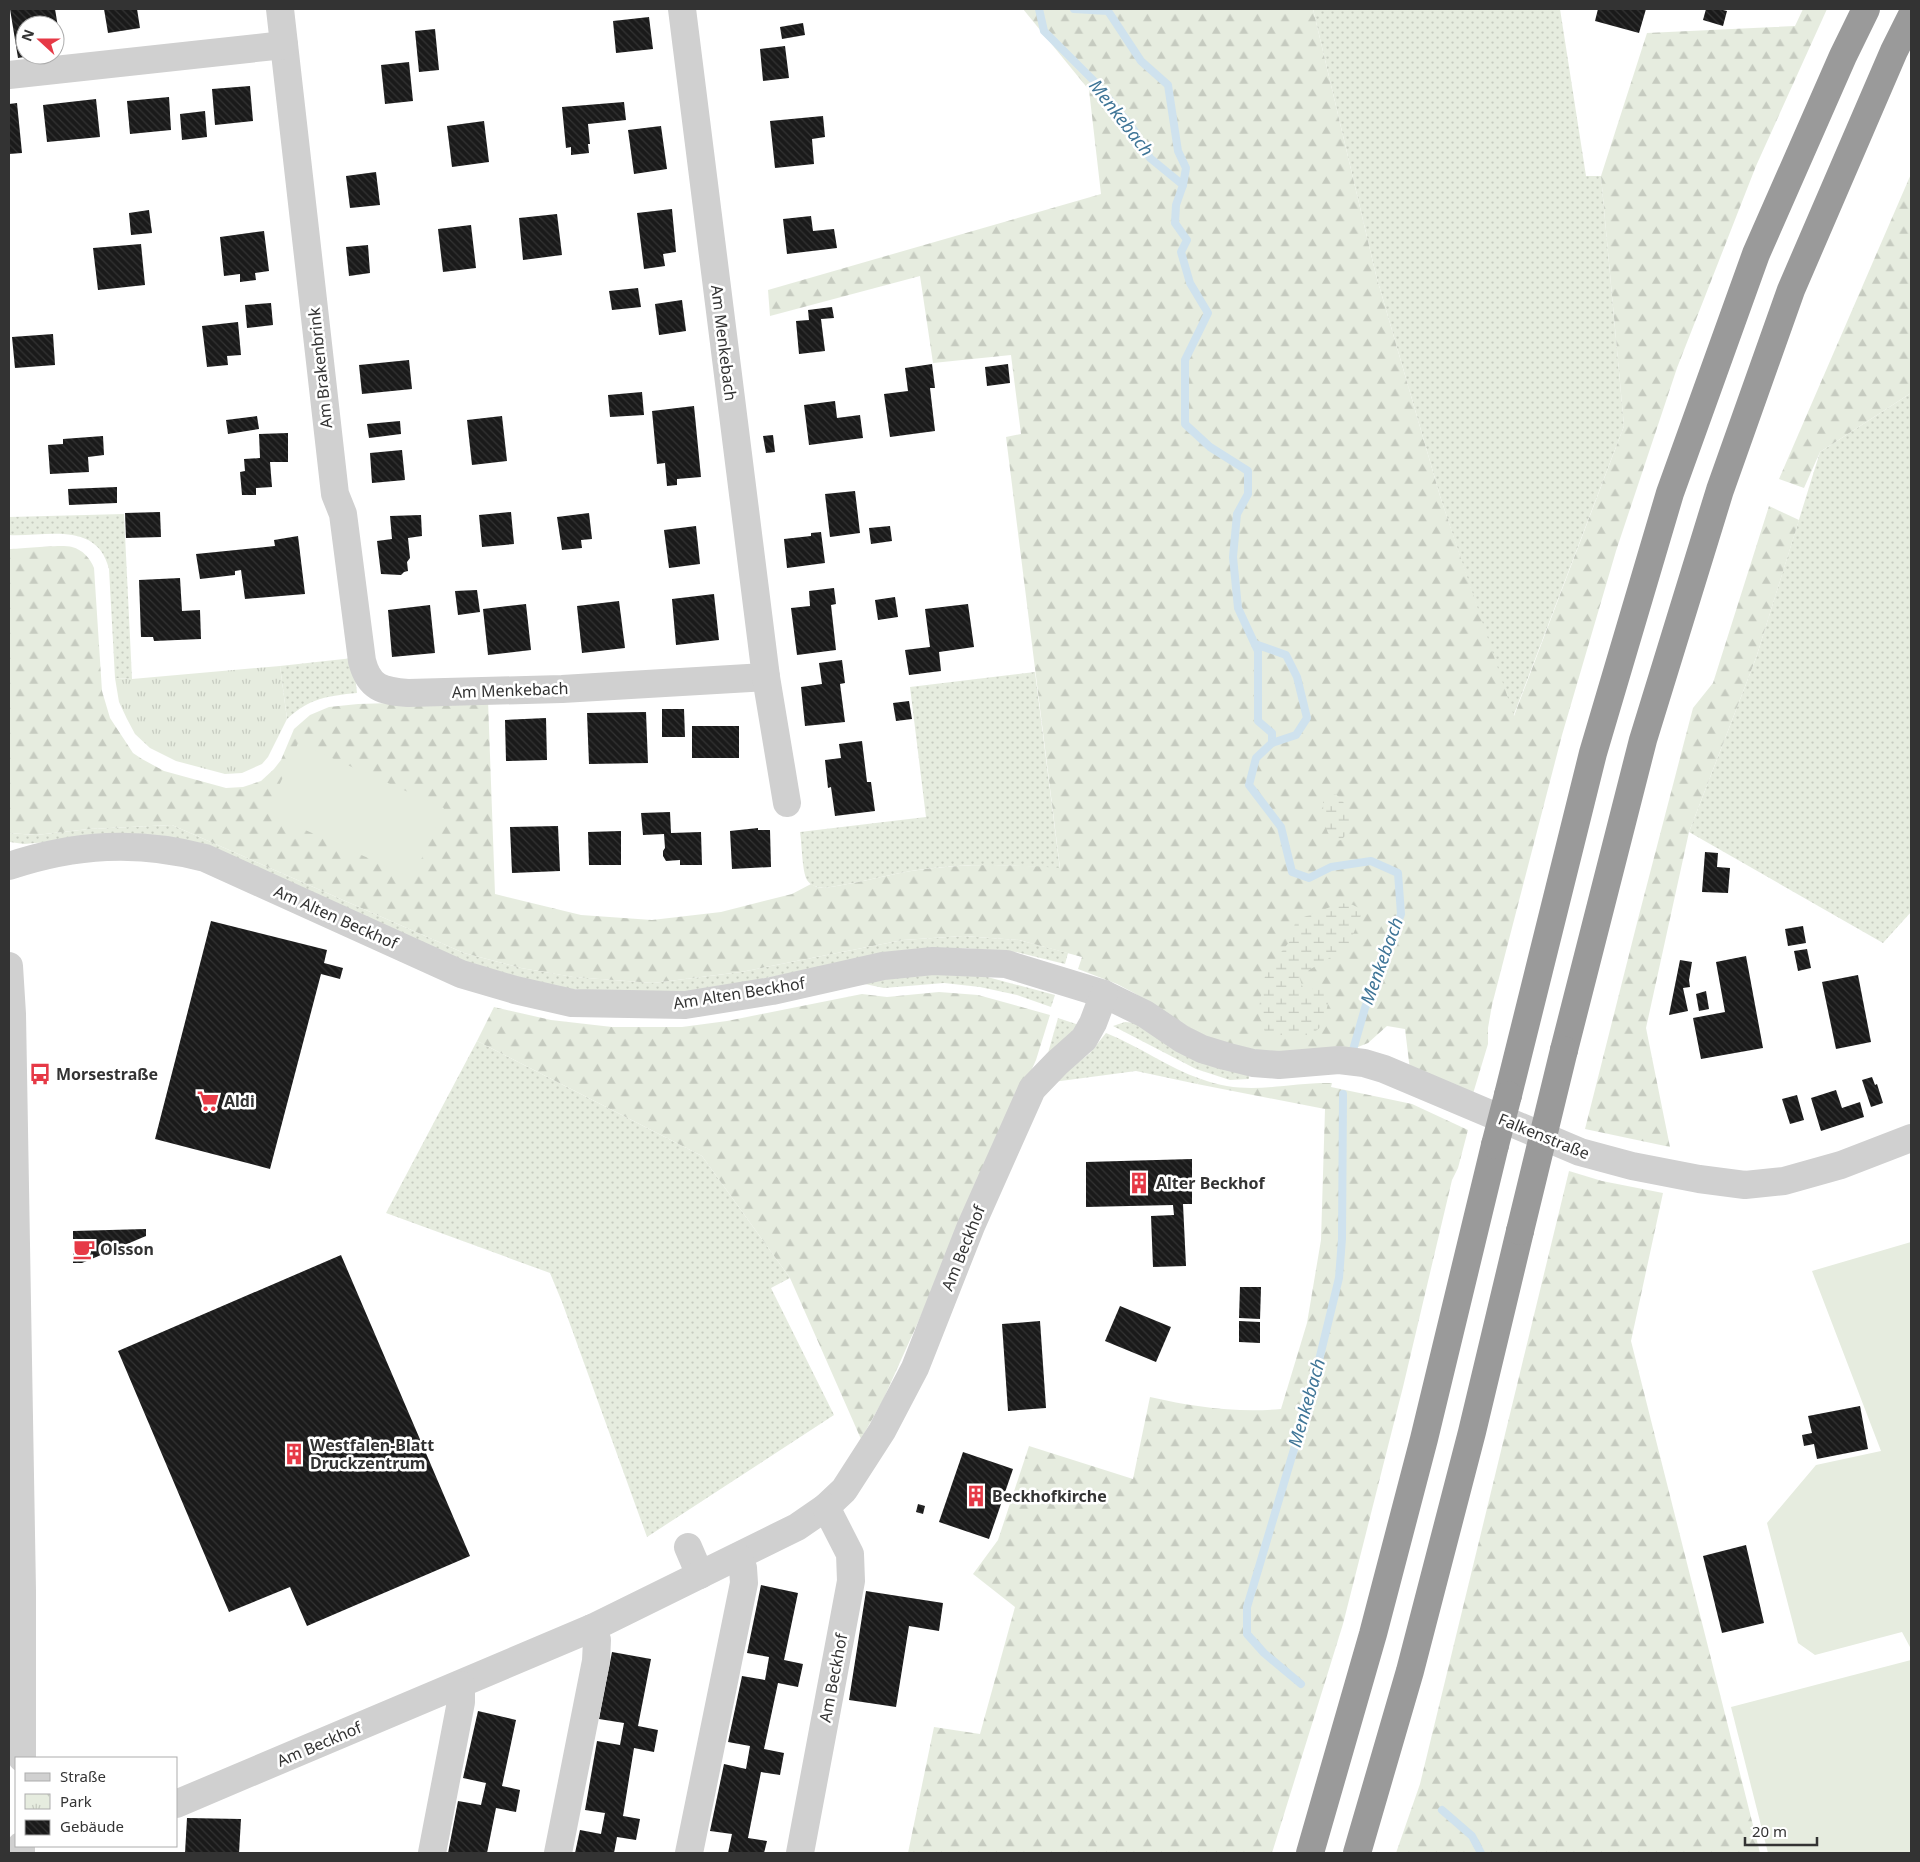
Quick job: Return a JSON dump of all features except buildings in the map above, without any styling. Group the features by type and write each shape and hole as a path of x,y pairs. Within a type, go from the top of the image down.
{"highway":[{"path":"1310,1853 1373,1634 1424,1438 1593,753 1670,493 1756,254 1843,56 1866,9"},
{"path":"1357,1853 1413,1662 1472,1432 1564,1050 1643,740 1720,490 1791,290 1894,51 1911,17"}],"street":[{"name":"Am Brakenbrink","path":"280,9 334,494 343,514 362,662 366,676 375,685"},
{"name":"Am Menkebach","path":"682,9 766,677 787,803"},
{"path":"9,75 284,45"},
{"name":"Am Menkebach","path":"375,685 389,691 408,693 562,688 766,677"},
{"name":"Am Alten Beckhof","path":"9,866 50,854 91,848 147,846 176,850 205,858 461,974 516,990 572,1003 685,1005 772,991 883,966 933,961 1006,964 1104,994 1145,1014 1182,1039"},
{"path":"9,966 12,1014 22,1591 22,1757"},
{"name":"Am Beckhof","path":"178,1803 462,1685 592,1628 797,1527 826,1507 844,1490 860,1466 882,1431 914,1368 971,1226 1032,1089 1084,1039 1093,1024 1104,994"},
{"name":"Falkenstraße","path":"1182,1039 1202,1049 1252,1063 1280,1065 1339,1060 1364,1063 1384,1069 1580,1152 1632,1166 1699,1179 1745,1185 1784,1182 1841,1164 1911,1138"},
{"name":"Am Beckhof","path":"800,1853 852,1581 850,1554 826,1507"},
{"path":"688,1547 700,1575"},
{"path":"689,1853 744,1584 743,1568 738,1557"},
{"path":"558,1853 596,1661 596,1640 592,1628"},
{"path":"432,1853 461,1702 462,1685"}],"green space":[{"path":"1023,9 1313,9 1376,275 1440,496 1514,716 1624,426 1601,176 1647,33 1795,26 1803,9 1827,9 1756,166 1677,368 1616,551 1562,735 1492,1005 1488,1028 1488,1044 1472,1097 1410,1070 1405,1029 1387,1026 1368,1043 1343,1053 1261,1051 1208,1039 1134,993 1117,984 1078,969 1082,957 1019,940 963,936 903,940 741,972 653,983 573,977 521,968 464,953 172,825 89,829 36,835 9,833 9,549 67,546 83,552 94,568 102,691 110,718 133,753 164,771 226,788 243,787 261,781 274,769 281,760 294,729 310,715 329,707 358,704 488,700 495,894 581,915 652,920 721,912 792,894 811,884 824,888 930,868 986,865 1060,868 1006,437 1021,434 1011,355 933,363 920,276 770,316 768,290 1101,194 1089,90"},
{"path":"1313,9 1560,9 1586,176 1601,176 1624,426 1513,717 1440,496 1376,275"},
{"path":"1911,174 1911,393 1820,452 1804,488 1779,479"},
{"path":"1911,393 1911,912 1883,943 1689,832 1756,658 1820,452"},
{"path":"1769,506 1799,520 1756,658 1689,832 1646,1028 1670,1147 1585,1129 1693,708 1713,683"},
{"path":"124,514 132,679 115,678 109,569 103,554 93,543 82,537 68,534 9,535 9,517"},
{"path":"353,658 357,693 319,699 303,706 287,719 280,666"},
{"path":"280,666 287,719 268,757 262,764 242,773 225,774 176,761 150,748 135,734 127,719 119,702 115,678 132,679"},
{"path":"1035,672 1060,869 1004,865 930,868 824,888 814,886 807,880 804,870 800,832 926,817 910,687"},
{"path":"298,743 444,808 413,878 267,813"},
{"path":"1335,794 1345,805 1350,831 1341,840 1333,842 1325,822 1323,800"},
{"path":"172,825 464,953 521,968 574,977 653,983 741,972 903,940 963,936 1019,940 1068,953 1065,964 1016,952 962,948 908,951 688,993 628,995 554,987 466,963 305,892 83,839 24,844 10,842 9,833 36,835 89,829"},
{"path":"1341,903 1353,905 1363,910 1348,947 1299,976 1303,988 1331,991 1323,1025 1311,1035 1266,1035 1258,1012 1266,971 1290,941 1296,920"},
{"path":"917,972 980,975 1055,995 1051,1007 1017,995 980,987 944,983 884,988 860,983"},
{"path":"939,992 978,995 1050,1015 1036,1060 883,1400 861,1439 790,1278 702,1156 477,1041 494,1007 551,1020 612,1027 682,1027 727,1021 862,994 887,997"},
{"path":"1058,1018 1079,1025 1046,1060"},
{"path":"1125,1022 1136,1023 1249,1072 1249,1079 1230,1080 1196,1069 1113,1026"},
{"path":"1106,1033 1201,1079 1197,1084 1136,1071 1053,1082 1090,1053"},
{"path":"477,1041 702,1156 790,1278 771,1288 834,1415 647,1537 550,1273 386,1213"},
{"path":"1201,1079 1218,1084 1251,1088 1332,1083 1331,1087 1412,1104 1468,1130 1458,1168 1452,1180 1403,1387 1343,1624 1272,1853 908,1853 934,1727 980,1734 1015,1607 973,1574 998,1540 1029,1446 1133,1479 1150,1397 1216,1408 1248,1410 1281,1409 1307,1323 1321,1240 1325,1109 1197,1084"},
{"path":"1569,1171 1602,1181 1663,1193 1631,1341 1760,1853 1396,1853 1420,1784"},
{"path":"1911,1242 1911,1649 1902,1632 1815,1655 1798,1643 1767,1523 1816,1465 1881,1451 1812,1271"},
{"path":"1911,1660 1911,1853 1768,1853 1731,1707"}],"waterway":[{"name":"Menkebach","path":"1039,9 1044,31 1096,83 1134,130 1150,158 1183,185 1176,205 1175,223 1187,240 1181,252 1190,283 1208,313 1185,360 1185,424 1210,447 1248,471 1248,494 1237,514 1233,557 1238,608 1258,651 1258,721 1272,733 1272,743 1256,758 1249,785 1281,827 1292,872 1309,878 1331,867 1371,861 1398,873 1401,914 1365,1008 1353,1050"},
{"path":"1074,9 1108,11 1141,61 1168,85 1178,151 1186,168 1183,185"},
{"path":"1255,644 1286,655 1297,677 1307,718 1296,735 1272,743"},
{"name":"Menkebach","path":"1301,1684 1264,1653 1247,1634 1247,1607 1312,1389 1339,1278 1342,1239 1343,1094"},
{"name":"Menkebach","path":"1442,1810 1472,1836 1481,1853"}],"place":[{"name":"Morsestraße","path":"40,1074"},
{"name":"Aldi","path":"208,1101"},
{"name":"Alter Beckhof","path":"1139,1183"},
{"name":"Olsson","path":"84,1249"},
{"name":"Westfalen-Blatt Druckzentrum","path":"294,1454"},
{"name":"Beckhofkirche","path":"976,1496"}]}
